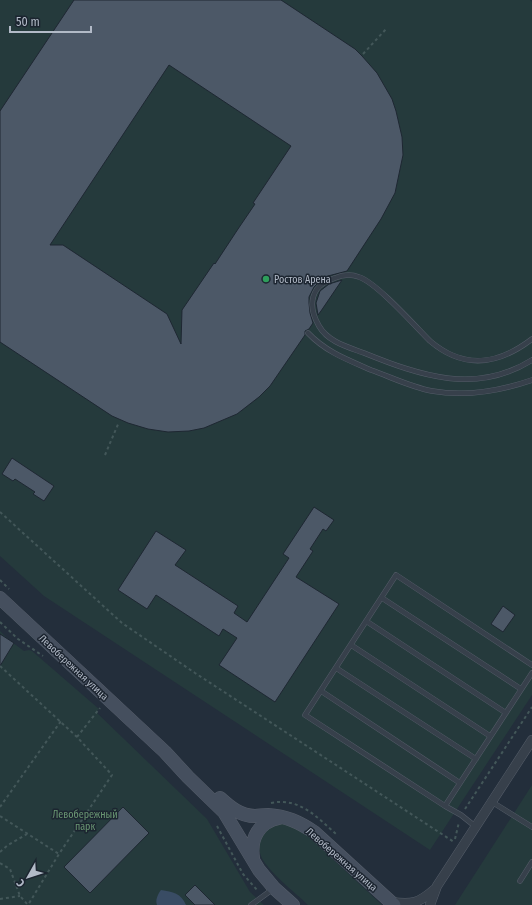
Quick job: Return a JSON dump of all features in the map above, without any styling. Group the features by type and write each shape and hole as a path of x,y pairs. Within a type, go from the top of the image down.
{"main road":[{"name":"Левобережная улица","path":"6,594 166,752 188,777 224,812 259,870 274,888 293,905"},
{"name":"Левобережная улица","path":"166,752 192,772 231,808 242,814 288,818 300,823 314,832 393,904"},
{"path":"253,858 252,846 255,835 266,823 280,818"}],"street":[{"path":"430,905 437,886 531,744"},
{"path":"393,904 411,904 422,900 437,886"}],"lane":[{"path":"532,339 509,353 493,358 476,361 464,360 450,356 430,341 377,288 359,277 344,276 333,278 319,287 311,304 319,327 325,335 334,341 411,370 442,378 467,380 505,374 532,360"},
{"path":"308,334 317,343 336,356 432,391 480,393 510,388 532,380"},
{"path":"476,827 461,815 305,714 396,575 532,665"},
{"path":"382,598 521,690"},
{"path":"366,621 506,713"},
{"path":"351,645 490,736"},
{"path":"336,668 476,759"},
{"path":"445,806 532,673"},
{"path":"321,691 460,783"},
{"path":"492,802 532,828"},
{"path":"520,881 532,862"},
{"path":"251,905 274,888"}],"path":[{"path":"363,54 387,28"},
{"path":"105,455 119,422"},
{"path":"0,512 122,623 195,673 454,842"},
{"path":"0,580 6,594"},
{"path":"0,622 18,639 48,659"},
{"path":"0,666 77,737 112,775 59,854 28,905 20,896 10,869 0,863"},
{"path":"450,848 454,842 461,815 532,707"},
{"path":"77,737 100,708"},
{"path":"0,806 60,721"},
{"path":"266,804 279,801 297,804 314,814 337,835"},
{"path":"0,816 59,854"},
{"path":"214,820 243,874 263,897"},
{"path":"0,852 8,845 28,834"},
{"path":"0,899 20,896"}],"green space":[{"name":"Ростов Арена","path":"0,0 530,0 532,2 532,695 430,850 44,596 0,556"},
{"name":"Левобережный парк","path":"0,631 24,651 32,651 99,709 96,712 207,819 250,892 264,905 0,905"},
{"path":"532,785 532,905 455,905"},
{"path":"278,823 294,823 382,905 308,905 275,875 261,856 260,847 263,834 267,829"}],"water":[{"path":"161,890 173,892 182,898 186,905 157,905 157,897"}],"building":[{"path":"74,0 281,0 355,49 377,73 392,99 396,111 402,137 403,155 395,193 381,219 347,271 328,276 314,287 309,297 310,313 313,323 309,329 305,331 305,335 270,386 259,397 237,414 204,428 189,431 168,432 148,429 112,416 0,342 0,111","holes":["169,65 291,146 253,203 255,204 182,310 181,344 167,314 63,245 50,245"]},
{"path":"342,280 318,315 316,303 320,291 329,284"},
{"path":"12,458 54,486 44,501 33,494 35,492 15,479 13,481 2,474"},
{"path":"314,507 334,520 326,531 323,529 310,549 313,551 296,577 339,604 275,702 219,665 237,638 223,629 219,636 156,595 147,609 118,590 156,531 186,550 175,565 238,606 234,613 247,622 289,558 283,554"},
{"path":"503,606 515,615 503,632 491,624"},
{"path":"0,634 14,643 0,666"},
{"path":"123,807 149,833 90,893 64,867"},
{"path":"195,885 215,905 195,905 185,895"}],"place":[{"name":"Ростов Арена","path":"266,279"}]}
